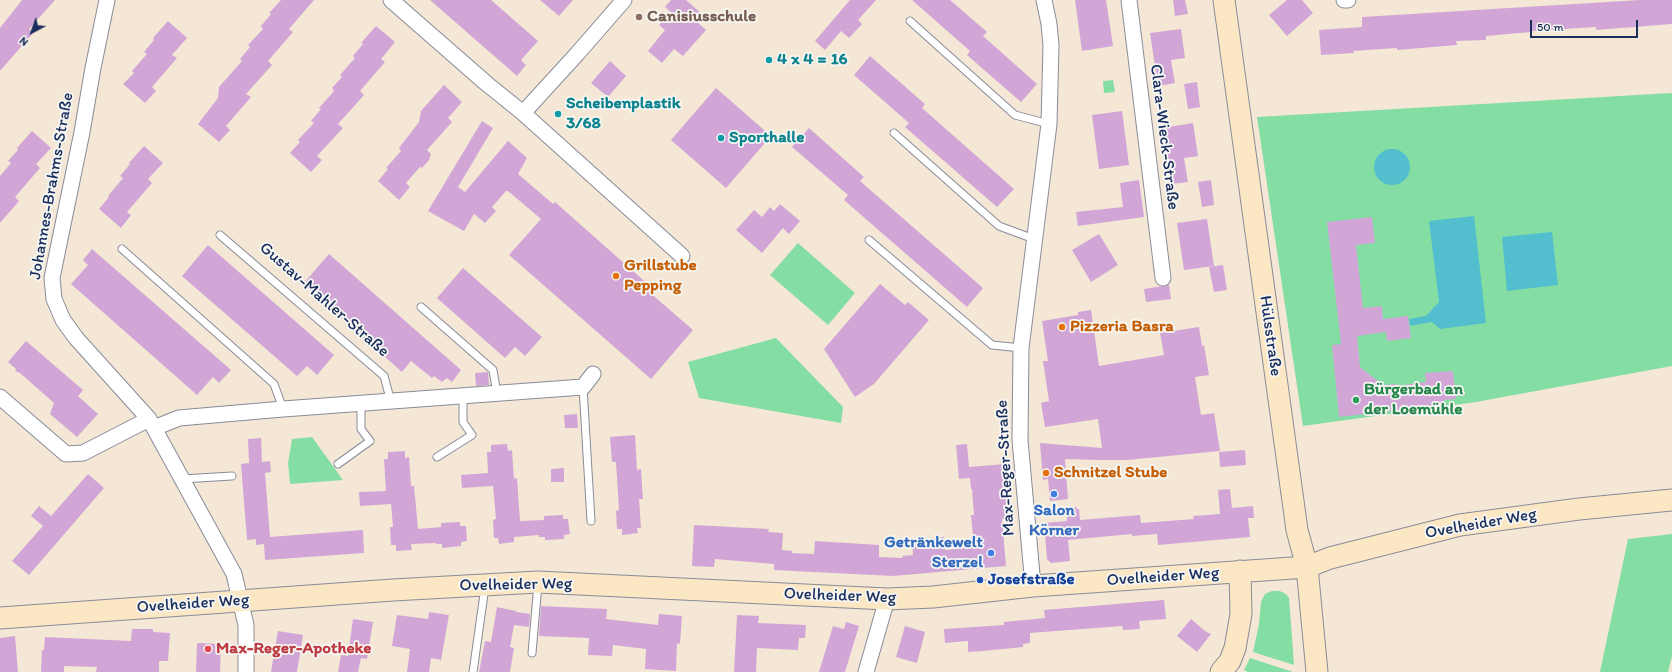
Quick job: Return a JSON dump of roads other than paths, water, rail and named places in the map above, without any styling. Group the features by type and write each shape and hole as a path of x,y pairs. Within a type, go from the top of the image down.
{"street":[{"name":"Johannes-Brahms-Straße","path":"107,0 52,278 54,299 63,320 76,338 152,423 234,574 242,601 246,625 246,672"},
{"path":"391,0 487,84 523,113 682,256"},
{"path":"523,113 624,0"},
{"name":"Max-Reger-Straße","path":"1033,586 1020,440 1021,348 1049,124 1051,45 1049,24 1044,0"},
{"name":"Clara-Wieck-Straße","path":"1128,0 1163,278"},
{"name":"Hülsstraße","path":"1224,0 1297,530 1307,567 1318,672"},
{"path":"0,397 66,454 84,453 152,423 179,418 583,387 593,374"},
{"name":"Ovelheider Weg","path":"0,618 538,582 887,599 933,597 1033,586 1307,567 1330,558 1439,529 1460,525 1579,509 1672,500"},
{"path":"1221,672 1230,661 1235,648 1241,614 1240,571"},
{"path":"866,672 887,599"}],"lane":[{"path":"910,21 1016,115 1049,124"},
{"path":"894,133 999,226 1034,239"},
{"name":"Gustav-Mahler-Straße","path":"220,234 384,376 391,402"},
{"path":"869,240 992,345 1021,348"},
{"path":"122,248 274,384 283,409"},
{"path":"421,307 493,370 497,394"},
{"path":"583,387 591,521"},
{"path":"437,457 472,435 463,422 463,396"},
{"path":"338,464 370,441 361,429 361,404"},
{"path":"182,479 232,476"},
{"path":"532,653 538,582"},
{"path":"472,672 486,585"}],"water":[{"path":"1395,149 1405,154 1409,160 1409,174 1405,180 1399,184 1389,185 1379,180 1375,174 1374,164 1379,154 1385,150"},
{"path":"1474,216 1486,323 1440,329 1432,322 1410,326 1409,319 1426,316 1439,302 1429,221"},
{"path":"1552,232 1558,285 1507,291 1502,237"}],"place":[{"name":"Canisiusschule","path":"639,17"},
{"name":"4 x 4 = 16","path":"769,60"},
{"name":"Scheibenplastik 3/68","path":"558,114"},
{"name":"Sporthalle","path":"721,138"},
{"name":"Grillstube Pepping","path":"616,276"},
{"name":"Pizzeria Basra","path":"1062,327"},
{"name":"Bürgerbad an der Loemühle","path":"1356,400"},
{"name":"Schnitzel Stube","path":"1046,473"},
{"name":"Salon Körner","path":"1054,494"},
{"name":"Getränkewelt Sterzel","path":"991,553"},
{"name":"Josefstraße","path":"980,580"},
{"name":"Max-Reger-Apotheke","path":"208,649"}]}
